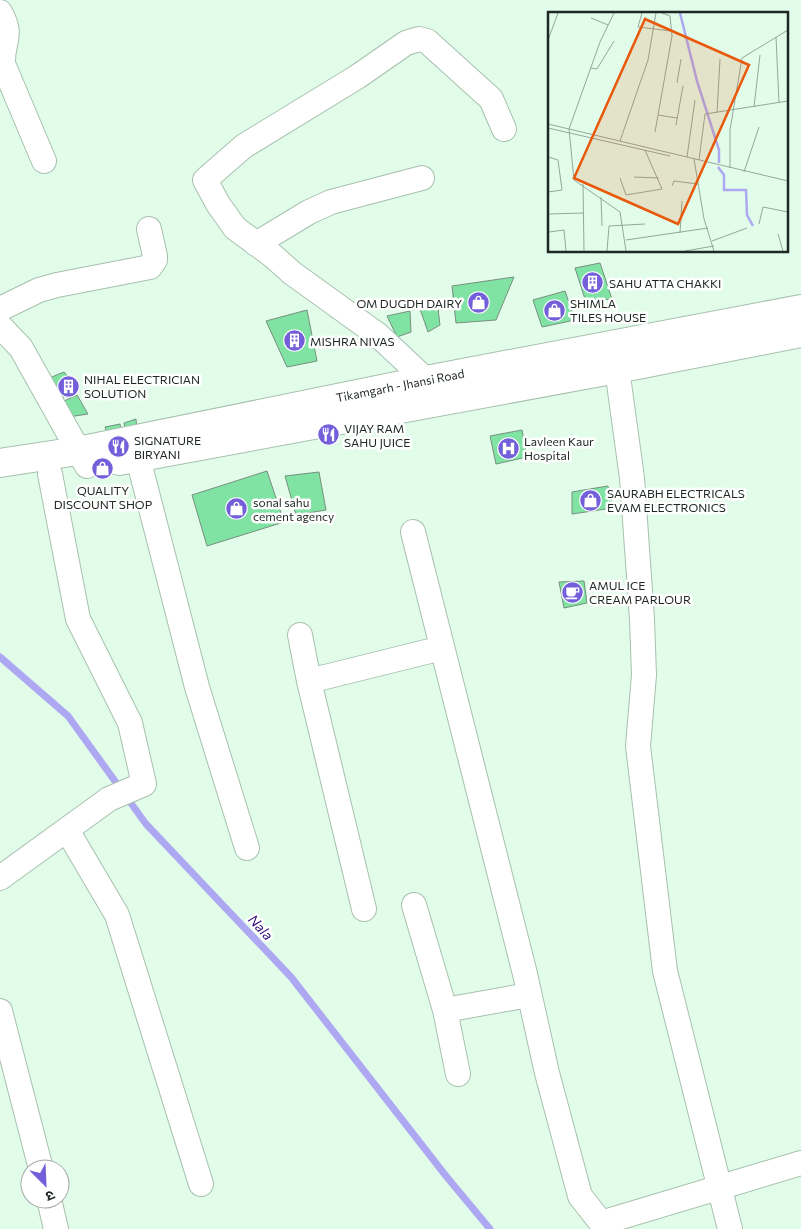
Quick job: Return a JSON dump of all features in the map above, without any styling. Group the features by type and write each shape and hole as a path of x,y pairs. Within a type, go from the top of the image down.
{"street":[{"path":"0,12 7,27 8,36 3,64 44,161"},
{"path":"426,380 378,335 292,273 235,228 218,204 205,180 244,146 357,77 406,43 419,39 427,41 439,51 491,99 504,129"},
{"path":"256,244 309,212 330,202 422,178"},
{"path":"0,309 23,297 48,288 81,279 150,267 155,260 155,256 149,229"},
{"name":"Tikamgarh - Jhansi Road","path":"0,463 82,459 384,400 426,380 801,309"},
{"path":"0,326 21,348 82,459"},
{"path":"0,480 50,474 82,459 138,458 384,400 617,369 801,333"},
{"path":"617,369 632,478 642,619 644,676 638,746 665,971 730,1229"},
{"path":"138,458 198,687 247,848"},
{"path":"0,878 110,800 144,784 130,723 78,619 50,474"},
{"path":"413,532 547,1073 580,1196 604,1226 719,1187 801,1164"},
{"path":"300,635 309,681 364,909"},
{"path":"309,681 442,648"},
{"path":"67,830 117,915 201,1184"},
{"path":"414,905 445,1010 458,1074"},
{"path":"445,1010 529,995"},
{"path":"0,1011 38,1159"},
{"path":"51,1209 56,1229"}],"building":[{"name":"SAHU ATTA CHAKKI","path":"600,263 612,299 586,302 575,268"},
{"name":"OM DUGDH DAIRY","path":"514,277 496,320 456,323 452,286"},
{"name":"SHIMLA TILES HOUSE","path":"565,291 575,320 542,327 533,300"},
{"path":"437,300 440,325 428,332 419,306"},
{"name":"MISHRA NIVAS","path":"307,310 317,361 287,367 266,321"},
{"path":"410,311 411,332 397,337 387,316"},
{"path":"64,372 69,378 53,388 47,379"},
{"name":"NIHAL ELECTRICIAN SOLUTION","path":"72,382 75,391 60,399 56,391"},
{"path":"77,395 88,414 68,417 62,402"},
{"path":"136,419 137,431 126,434 124,423"},
{"path":"120,424 122,437 109,440 105,427"},
{"path":"522,430 527,457 496,464 490,436"},
{"name":"sonal sahu cement agency","path":"267,471 284,522 207,546 192,495"},
{"path":"319,472 326,510 296,515 285,476"},
{"name":"SAURABH ELECTRICALS EVAM ELECTRONICS","path":"608,486 613,508 572,514 572,492"},
{"name":"AMUL ICE CREAM PARLOUR","path":"584,581 587,603 564,608 559,582"}],"waterway":[{"name":"Nala","path":"0,657 68,716 146,824 291,977 446,1176 490,1229"}],"place":[{"name":"SAHU ATTA CHAKKI","path":"593,283"},
{"name":"OM DUGDH DAIRY","path":"478,303"},
{"name":"SHIMLA TILES HOUSE","path":"554,310"},
{"name":"MISHRA NIVAS","path":"294,341"},
{"name":"NIHAL ELECTRICIAN SOLUTION","path":"68,386"},
{"name":"VIJAY RAM SAHU JUICE","path":"328,435"},
{"name":"SIGNATURE BIRYANI","path":"118,447"},
{"name":"Lavleen Kaur Hospital","path":"508,448"},
{"name":"QUALITY DISCOUNT SHOP","path":"103,469"},
{"name":"SAURABH ELECTRICALS EVAM ELECTRONICS","path":"591,500"},
{"name":"sonal sahu cement agency","path":"237,509"},
{"name":"AMUL ICE CREAM PARLOUR","path":"573,592"}]}
